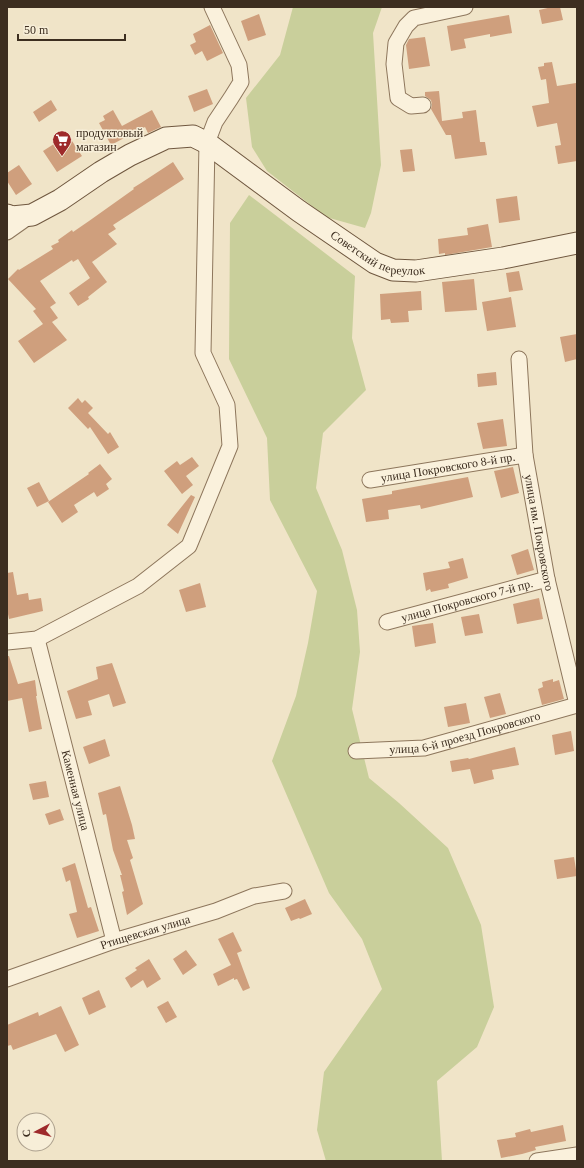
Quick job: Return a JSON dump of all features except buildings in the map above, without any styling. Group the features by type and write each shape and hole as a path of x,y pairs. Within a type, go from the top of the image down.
{"street":[{"path":"7,642 37,639 138,586 189,546 230,446 227,405 203,353 207,143 215,122 241,82 239,66 212,7"},
{"path":"423,105 411,106 398,98 394,64 396,43 406,26 414,18 466,7"},
{"name":"Советский переулок","path":"32,215 60,200 101,172 130,155 166,138 193,136 207,143 299,211 375,263 393,270 416,271 504,258 577,243"},
{"path":"7,215 12,217 32,215"},
{"path":"7,232 32,215"},
{"name":"улица им. Покровского","path":"518,359 525,455 547,579 575,705"},
{"name":"улица Покровского 8-й пр.","path":"370,480 525,455"},
{"name":"улица Покровского 7-й пр.","path":"387,622 547,579"},
{"name":"Каменная улица","path":"37,639 114,941"},
{"name":"улица 6-й проезд Покровского","path":"356,751 424,748 575,705"},
{"name":"Ртищевская улица","path":"7,979 114,941 216,911 254,896 284,891"},
{"path":"537,1161 577,1155"}],"green space":[{"path":"293,7 382,7 373,33 381,165 371,213 365,228 326,217 267,171 252,147 246,98 280,55"},
{"path":"249,195 355,276 352,338 366,390 323,433 316,488 342,550 357,610 360,652 352,709 369,778 448,848 481,925 494,1007 477,1047 437,1081 442,1161 326,1161 317,1130 324,1072 382,989 362,939 329,893 272,761 296,696 308,643 317,591 270,500 267,438 229,359 230,223"}],"place":[{"name":"продуктовый магазин","path":"62,157"}]}
